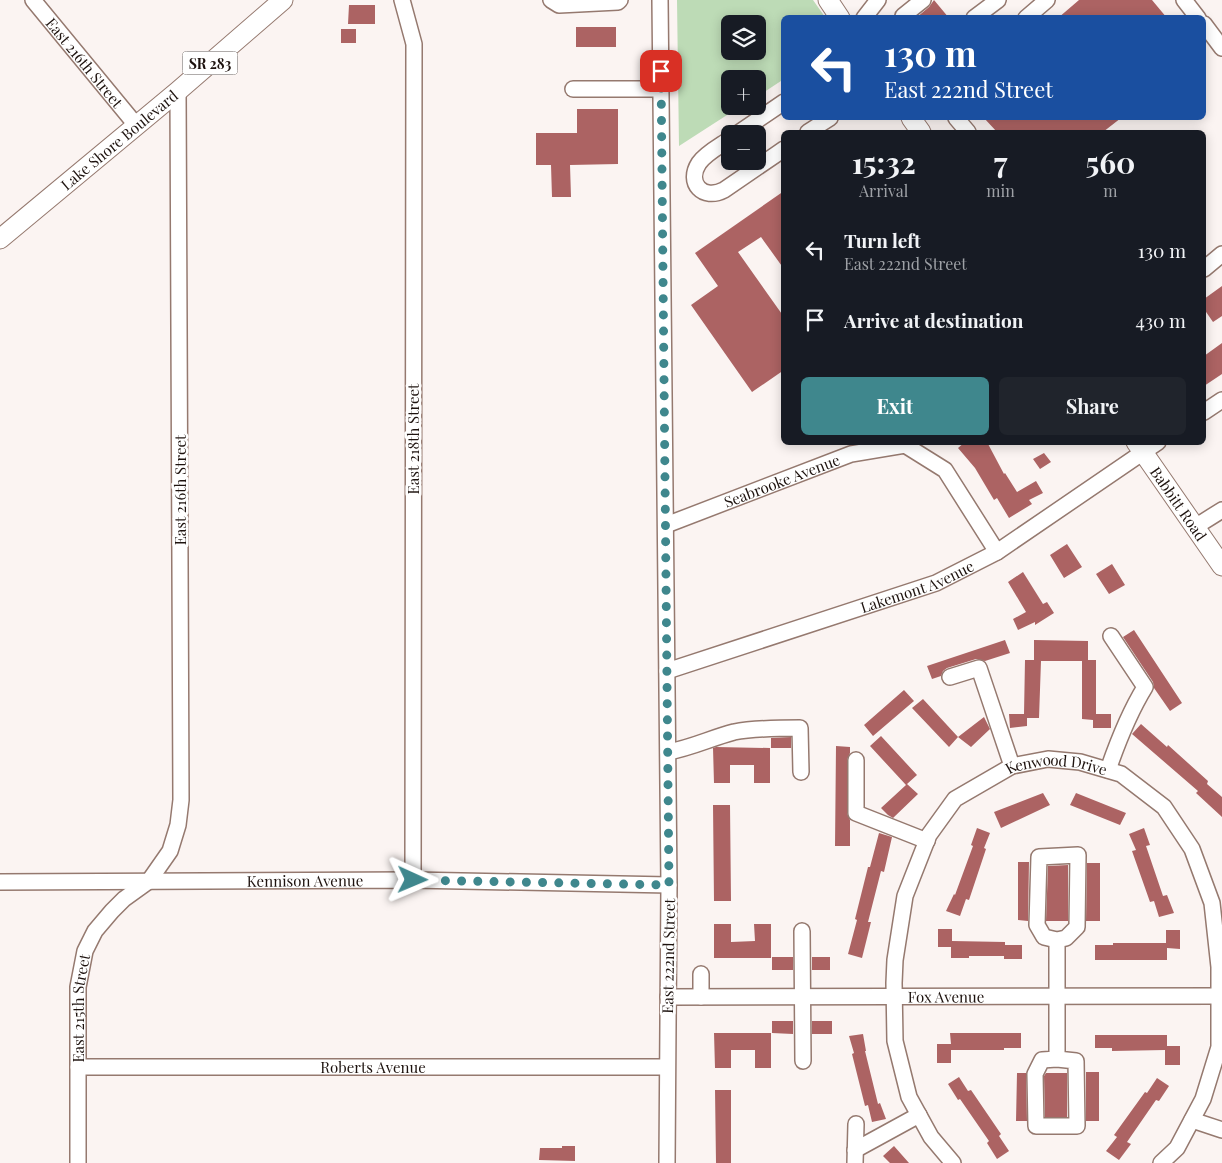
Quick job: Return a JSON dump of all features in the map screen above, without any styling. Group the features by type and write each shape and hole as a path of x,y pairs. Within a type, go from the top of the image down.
{"main road":[{"name":"Lake Shore Boulevard","path":"0,238 178,91 279,1"},
{"path":"913,120 920,130"},
{"name":"Babbitt Road","path":"1146,446 1195,527 1222,566"}],"street":[{"name":"East 216th Street","path":"33,0 136,125"},
{"name":"East 218th Street","path":"403,0 414,44 413,880"},
{"path":"551,0 559,4 618,2 620,0"},
{"name":"East 222nd Street","path":"660,0 669,885 667,1163"},
{"path":"866,15 878,0"},
{"path":"903,15 923,0"},
{"path":"978,15 998,0"},
{"path":"1030,15 1047,0"},
{"path":"1184,0 1196,15"},
{"path":"1206,27 1222,48"},
{"path":"573,89 661,89"},
{"name":"East 216th Street","path":"150,881 170,851 178,825 181,800 178,91"},
{"path":"750,125 781,104"},
{"path":"811,130 827,120"},
{"path":"958,120 966,130"},
{"path":"721,145 705,156 699,163 695,172 695,182 698,188 707,194 716,195 753,170"},
{"path":"766,161 781,151"},
{"path":"1206,267 1222,254"},
{"path":"1206,411 1222,400"},
{"name":"Seabrooke Avenue","path":"666,526 851,454 905,445 945,470 997,552"},
{"name":"Lakemont Avenue","path":"667,671 936,583 997,552 1146,446"},
{"path":"1195,527 1222,510"},
{"path":"1108,770 1117,742 1145,687 1111,636"},
{"path":"950,677 979,668 1012,766"},
{"path":"668,752 683,750 733,732 800,728 801,772"},
{"name":"Kenwood Drive","path":"953,1163 932,1138 909,1097 895,1041 893,996 895,960 905,896 929,835 955,799 1012,766 1048,759 1080,762 1121,774 1164,807 1192,849 1212,904 1221,996 1219,1048 1203,1099 1177,1148 1161,1163"},
{"path":"856,760 856,813 866,815 927,841"},
{"path":"1078,855 1077,926 1066,938 1057,940 1044,937 1037,925 1039,857 1078,855"},
{"name":"Kennison Avenue","path":"0,882 413,880 669,885"},
{"name":"East 215th Street","path":"78,1163 78,987 85,951 95,931 112,911 124,899 150,881"},
{"path":"802,930 803,1061"},
{"path":"1056,1059 1057,940"},
{"path":"701,974 701,997"},
{"name":"Fox Avenue","path":"668,997 1221,996"},
{"path":"1056,1059 1076,1061 1077,1126 1036,1126 1035,1074 1042,1060 1056,1059"},
{"name":"Roberts Avenue","path":"78,1067 667,1067"},
{"path":"855,1156 919,1115"},
{"path":"1192,1120 1222,1130"},
{"path":"855,1156 856,1124"}],"green space":[{"path":"677,0 813,0 824,15 781,15 781,81 766,91 766,70 721,70 721,115 727,115 679,146"}],"building":[{"path":"934,0 946,15 920,15"},
{"path":"1079,0 1152,0 1164,15 1062,15"},
{"path":"349,5 375,5 375,24 348,24"},
{"path":"576,27 616,27 616,47 576,47"},
{"path":"341,29 356,29 356,43 341,43"},
{"path":"577,109 618,109 618,164 570,165 571,197 552,197 551,165 536,165 536,133 577,133"},
{"path":"986,120 1118,120 1106,130 995,130"},
{"path":"781,193 781,265 761,237 738,252 781,313 781,372 752,392 691,305 718,286 695,253"},
{"path":"1222,286 1222,316 1213,322 1206,312 1206,298"},
{"path":"1222,343 1222,374 1206,385 1206,355"},
{"path":"962,445 989,445 1004,474 1017,492 1036,481 1043,493 1029,500 1032,504 1009,518 997,498 994,500 975,468 958,448"},
{"path":"1044,453 1051,462 1040,469 1033,459"},
{"path":"1067,544 1082,567 1064,578 1050,555"},
{"path":"1112,564 1125,585 1109,594 1096,574"},
{"path":"1023,572 1043,604 1047,602 1054,613 1035,625 1035,622 1018,630 1013,619 1026,612 1008,582"},
{"path":"1134,630 1182,703 1170,711 1123,637"},
{"path":"1005,640 1010,653 985,661 976,659 947,668 941,676 932,679 927,666"},
{"path":"1034,640 1088,641 1088,660 1096,660 1096,714 1111,714 1111,728 1093,728 1093,720 1082,719 1082,661 1041,661 1039,718 1027,718 1027,726 1010,728 1009,714 1024,714 1025,660 1034,660"},
{"path":"904,690 914,701 873,736 864,725"},
{"path":"923,699 958,737 949,747 912,708"},
{"path":"984,717 990,729 971,747 958,737"},
{"path":"1141,724 1167,747 1168,745 1208,781 1207,784 1222,797 1222,817 1196,793 1198,791 1132,734"},
{"path":"881,736 917,775 907,784 918,794 893,818 881,808 906,785 870,746"},
{"path":"791,737 791,748 771,748 771,738"},
{"path":"836,746 850,747 847,760 847,813 850,820 850,846 835,846"},
{"path":"713,748 770,748 770,783 754,783 754,765 730,765 730,783 714,783"},
{"path":"1043,793 1050,805 1001,828 994,812"},
{"path":"1076,793 1126,813 1120,825 1070,805"},
{"path":"713,805 730,805 731,901 714,901"},
{"path":"977,828 990,833 969,900 966,899 960,916 946,911 955,895 973,846 971,845"},
{"path":"1144,828 1150,845 1146,846 1163,896 1167,895 1174,913 1159,917 1154,901 1150,902 1132,851 1136,850 1129,834"},
{"path":"879,833 892,837 884,872 881,871 868,922 871,922 862,958 848,954 868,867 870,867"},
{"path":"1018,862 1029,862 1028,921 1018,920"},
{"path":"1087,863 1100,863 1100,921 1086,921"},
{"path":"1068,865 1068,921 1046,921 1048,866"},
{"path":"714,924 731,924 731,942 755,941 754,924 771,924 771,958 714,958"},
{"path":"938,929 952,929 952,941 1005,942 1005,945 1022,945 1022,959 1004,959 1004,956 951,958 951,947 938,947"},
{"path":"1166,930 1180,930 1180,949 1167,948 1167,960 1095,960 1095,945 1166,943"},
{"path":"772,957 793,957 793,970 772,970"},
{"path":"812,957 830,957 830,970 812,970"},
{"path":"772,1021 793,1021 793,1034 772,1033"},
{"path":"812,1021 832,1021 832,1034 812,1034"},
{"path":"714,1033 771,1033 771,1068 755,1068 755,1050 731,1050 731,1068 715,1068"},
{"path":"950,1033 1021,1033 1021,1048 1004,1048 1004,1050 951,1050 951,1063 937,1063 937,1044 951,1044"},
{"path":"863,1034 865,1051 878,1104 880,1103 886,1119 872,1122 868,1105 865,1106 849,1036"},
{"path":"1095,1035 1167,1035 1167,1046 1180,1046 1180,1065 1165,1065 1165,1050 1112,1051 1112,1048 1095,1048"},
{"path":"1086,1072 1099,1072 1099,1121 1086,1121"},
{"path":"1017,1073 1026,1073 1027,1121 1016,1121"},
{"path":"1046,1073 1067,1073 1067,1117 1045,1117 1044,1076"},
{"path":"959,1077 968,1091 971,1090 1001,1134 999,1136 1009,1151 997,1159 987,1143 989,1141 948,1084"},
{"path":"1157,1078 1169,1086 1159,1101 1156,1100 1127,1142 1131,1144 1119,1160 1106,1151 1117,1137 1114,1135"},
{"path":"715,1090 731,1090 731,1163 716,1163"},
{"path":"562,1146 575,1146 575,1161 539,1160 540,1148 562,1148"},
{"path":"894,1146 909,1163 890,1163 883,1156"}],"route":[{"path":"413,880 669,885 661,71"}]}
